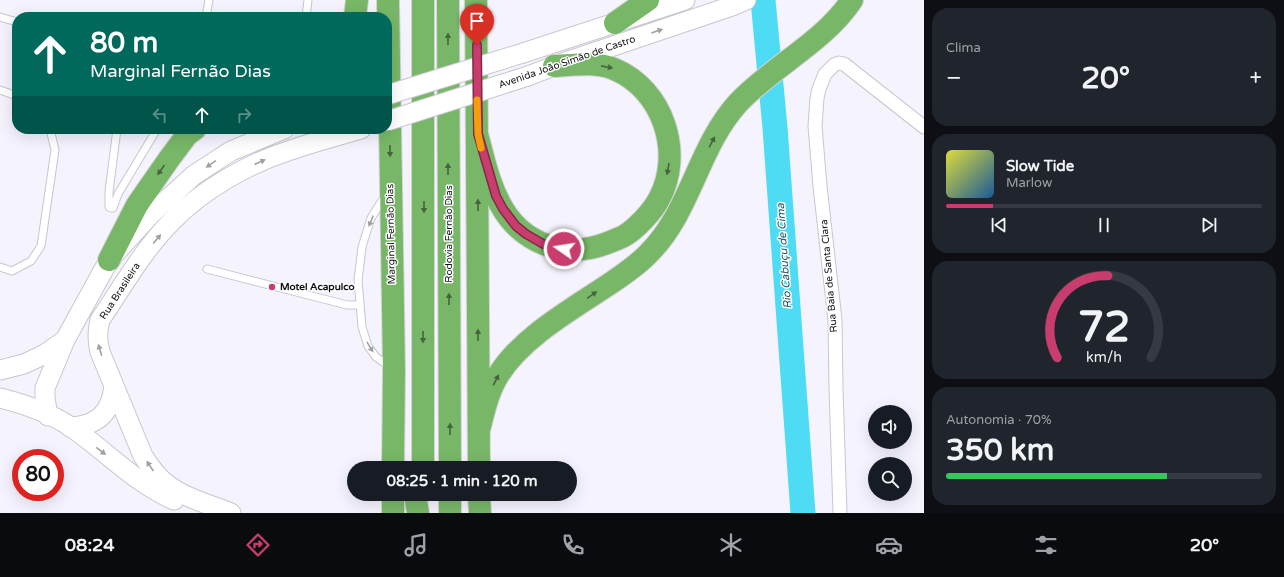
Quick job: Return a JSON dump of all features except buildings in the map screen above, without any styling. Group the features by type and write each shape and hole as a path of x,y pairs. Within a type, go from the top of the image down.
{"highway":[{"path":"356,12 358,0"},
{"name":"Marginal Fernão Dias","path":"388,0 388,12"},
{"path":"423,0 424,461"},
{"name":"Rodovia Fernão Dias","path":"448,0 450,461"},
{"path":"476,0 479,461"},
{"path":"615,24 648,0"},
{"path":"478,430 491,390 499,374 513,356 536,335 624,274 649,254 674,221 720,128 738,103 771,74 820,37 846,10 852,0"},
{"path":"478,134 490,180 503,209 516,226 526,234 545,245 564,249 585,250 625,236 642,222 659,200 666,182 669,164 670,150 665,125 655,104 629,76 613,68 596,65 554,66"},
{"path":"109,260 137,205 169,159 190,134"},
{"name":"Marginal Fernão Dias","path":"390,134 394,369 393,461"},
{"path":"394,369 410,461"},
{"path":"392,501 393,513"},
{"path":"416,501 418,513"},
{"path":"424,501 424,513"},
{"path":"450,501 450,513"},
{"path":"479,501 480,513"}],"main road":[{"name":"Avenida João Simão de Castro","path":"392,93 615,24 685,0"},
{"name":"Avenida João Simão de Castro","path":"392,119 528,76 739,3"},
{"path":"48,416 45,398 46,388 65,340 109,260 150,216 194,175 231,151 272,134"},
{"name":"Rua Brasileira","path":"231,513 181,493 158,477 150,468 143,456 105,366 97,342 97,331 100,320 149,248 172,221 208,191 249,167 289,150 344,134"},
{"path":"0,370 24,364 45,354 65,340"},
{"path":"70,427 92,423 101,416 108,408 113,397 114,386"},
{"path":"0,398 18,403 70,427 153,490 204,513"},
{"path":"388,513 391,501"}],"street":[{"name":"Rua Baia de Santa Clara","path":"840,513 835,320 820,186 816,116 819,89 825,74 834,65 839,63 844,64 924,128"}],"lane":[{"path":"207,12 209,0"},
{"path":"307,12 308,0"},
{"path":"0,17 12,21"},
{"path":"0,90 12,94"},
{"path":"0,267 12,271 30,261 41,246 55,150 51,134"},
{"path":"116,134 108,202 109,207 111,208 114,206 118,194 154,134"},
{"path":"391,187 371,218 362,247 358,280 362,327 368,346 376,357 394,369"},
{"path":"207,269 347,305 360,306"}],"waterway":[{"name":"Rio Cabuçu de Cima","path":"763,0 775,128 803,513"}],"slow traffic":[{"path":"477,100 478,134 481,148"}],"place":[{"name":"Motel Acapulco","path":"272,287"}],"route":[{"path":"477,45 478,134 490,180 496,196 503,209 516,226 526,234 545,245 564,249"}]}
